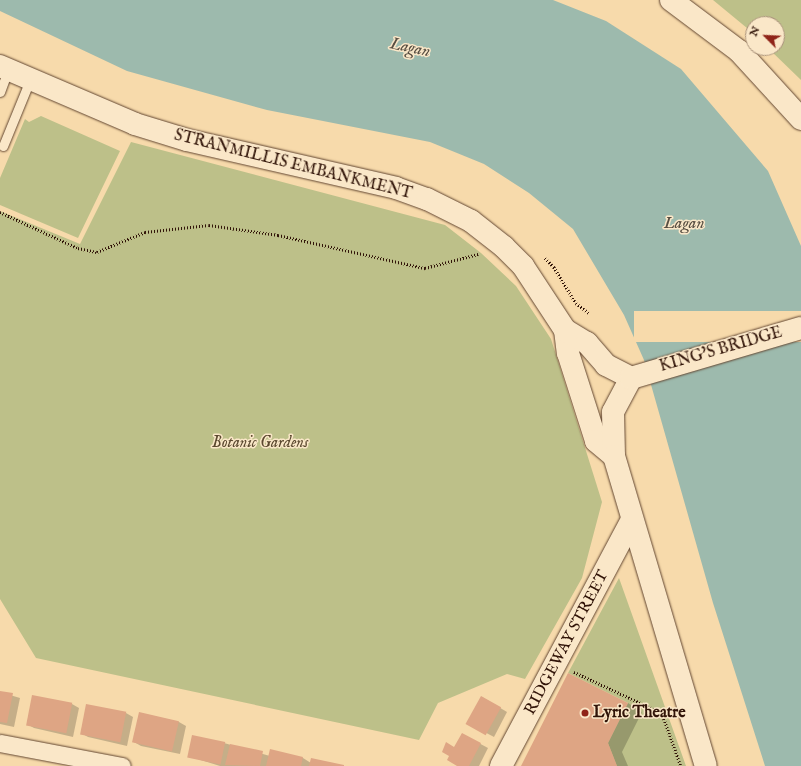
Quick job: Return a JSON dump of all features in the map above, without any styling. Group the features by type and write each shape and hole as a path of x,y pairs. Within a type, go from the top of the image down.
{"street":[{"path":"671,0 739,51 801,119"},
{"name":"STRANMILLIS EMBANKMENT","path":"4,68 135,124 187,140 363,179 426,198 471,221 504,246 523,266 565,330 568,353 596,441 614,456"},
{"name":"KING'S BRIDGE","path":"636,376 801,328"},
{"name":"STRANMILLIS EMBANKMENT","path":"565,330 587,343 611,369 636,376"},
{"path":"636,376 614,412 614,456 706,766"},
{"name":"RIDGEWAY STREET","path":"501,766 632,520"},
{"path":"0,743 86,762 122,766"}],"lane":[{"path":"0,92 4,68"},
{"path":"2,146 30,80"}],"path":[{"path":"0,212 78,248 97,252 144,232 209,225 278,235 425,268 481,253"},
{"path":"569,670 662,713 681,766"}],"green space":[{"path":"713,0 801,0 801,80 776,56 785,56 785,16 745,16 745,26"},
{"path":"41,116 120,151 78,238 0,205 0,178 25,119 29,122"},
{"name":"Botanic Gardens","path":"131,142 445,225 481,253 516,286 551,339 602,502 582,578 525,679 507,674 438,703 419,740 36,658 0,599 0,211 80,244"},
{"path":"619,578 686,766 617,766 608,743 628,703 568,673"}],"water":[{"name":"Lagan","path":"0,0 553,0 606,21 681,69 768,171 801,246 801,766 765,766 713,603 644,360 624,315 573,229 529,193 484,164 430,142 267,110 127,71 0,11"}],"pier":[{"path":"634,311 801,311 801,342 634,342"}],"building":[{"name":"Lyric Theatre","path":"568,673 628,703 608,743 617,766 521,766"},
{"path":"0,691 13,693 7,723 0,722"},
{"path":"32,695 72,703 66,733 26,725"},
{"path":"481,696 501,707 486,735 465,724"},
{"path":"86,704 126,712 120,742 80,734"},
{"path":"139,712 179,721 172,751 132,742"},
{"path":"462,733 481,743 469,766 457,766 447,760 449,756 442,752 446,742 454,747"},
{"path":"192,735 225,742 220,765 187,757"},
{"path":"230,744 263,751 260,766 225,765"},
{"path":"270,749 303,757 301,766 266,766"},
{"path":"311,758 344,765 344,766 309,766"}],"place":[{"name":"Lyric Theatre","path":"585,713"}]}
